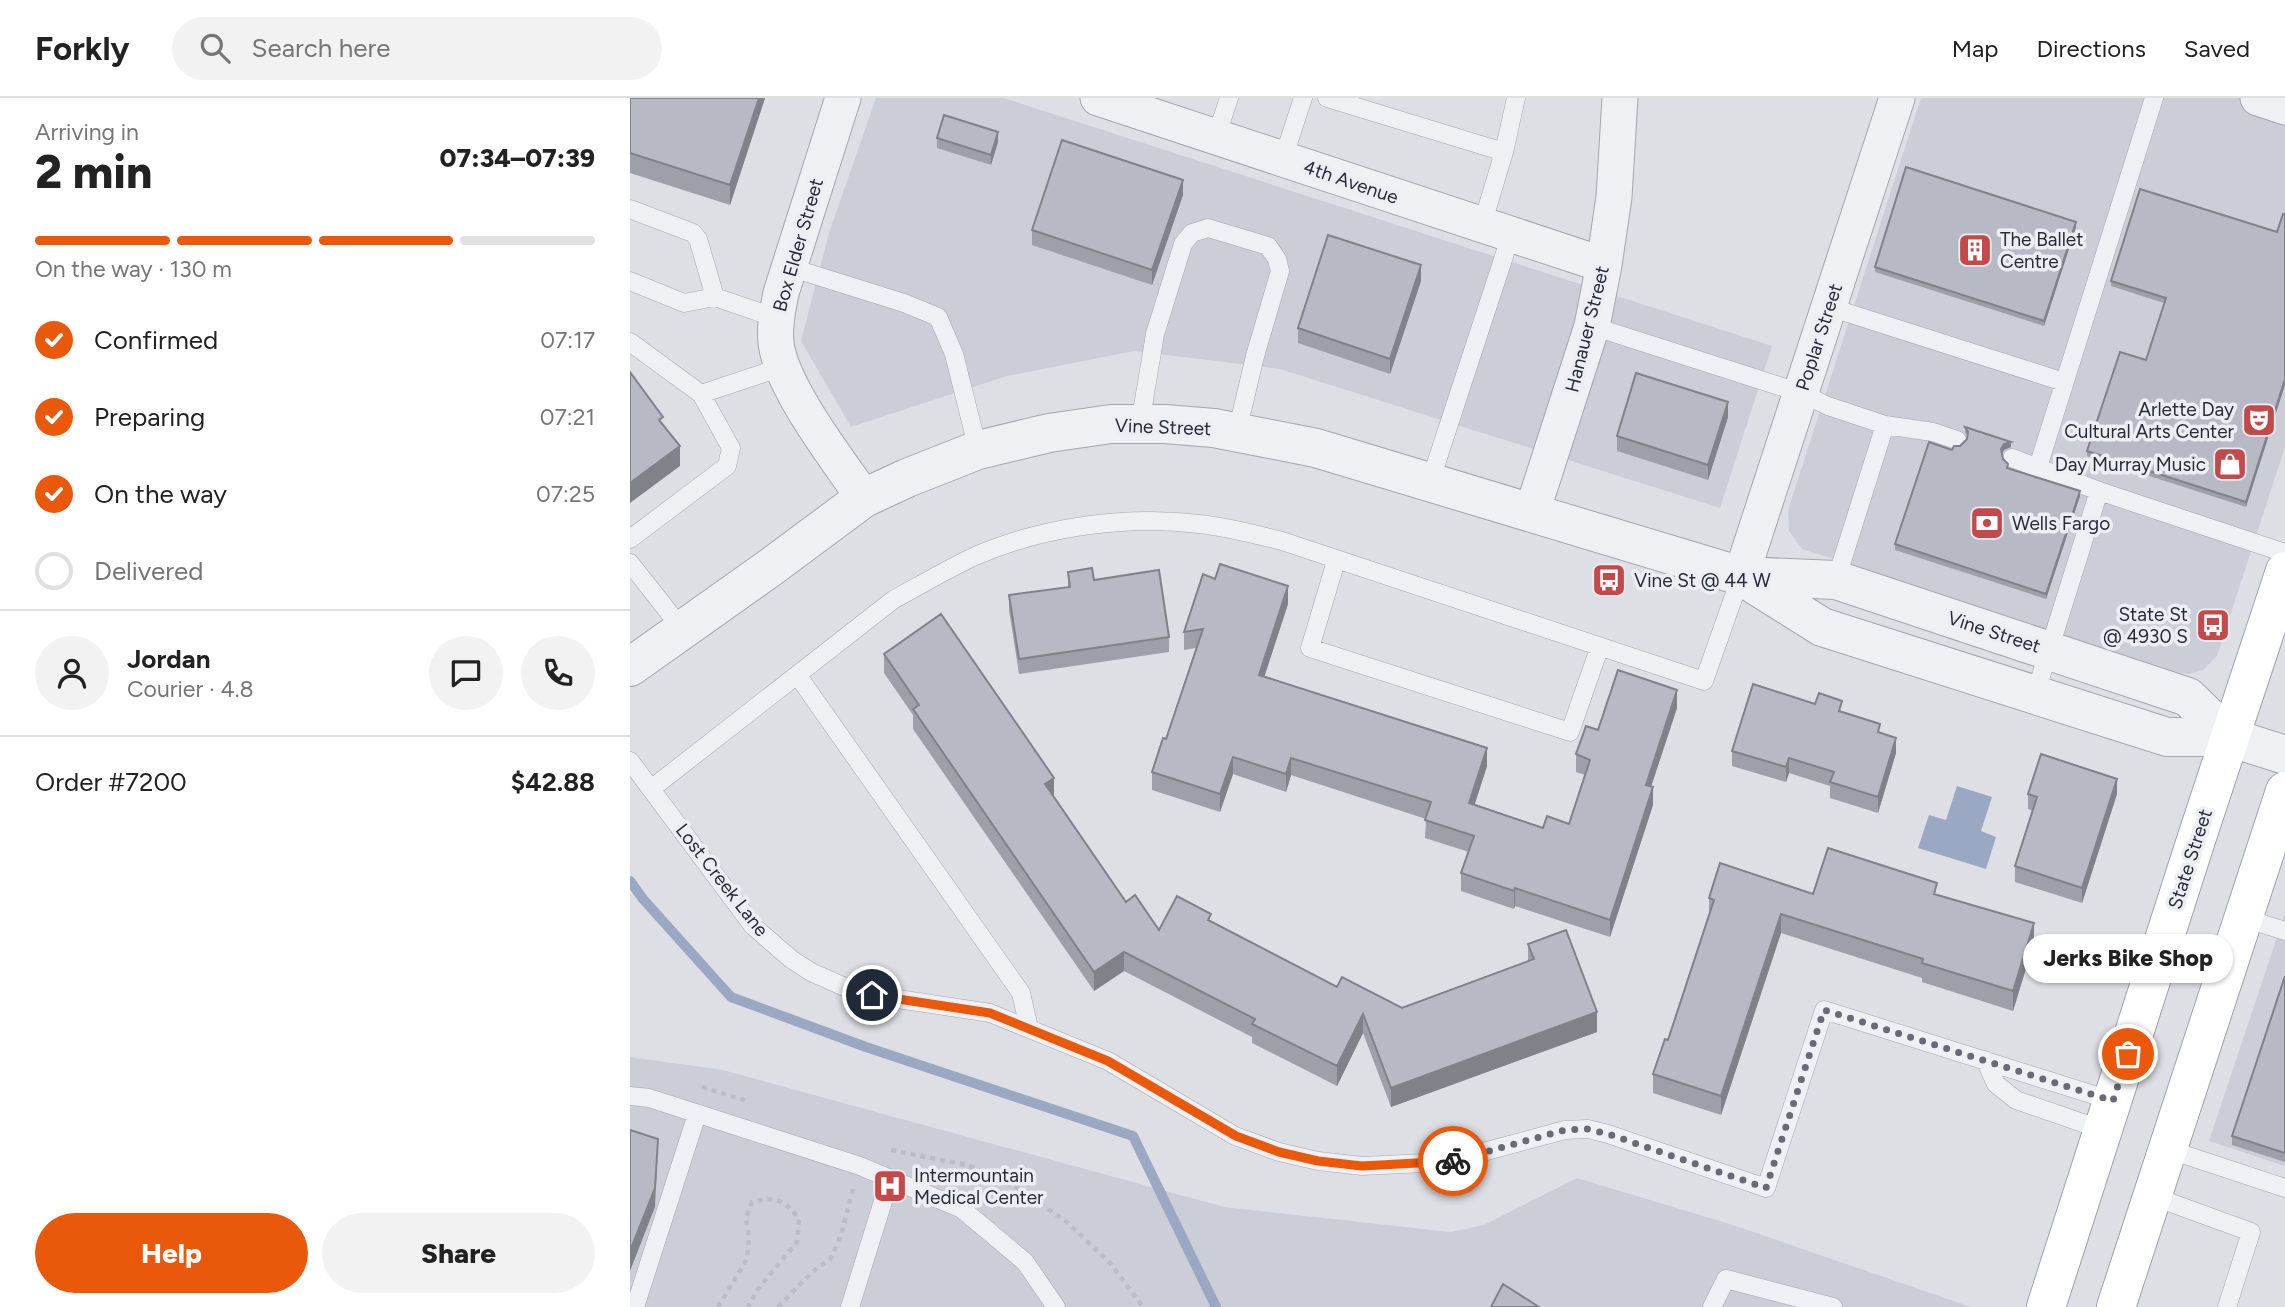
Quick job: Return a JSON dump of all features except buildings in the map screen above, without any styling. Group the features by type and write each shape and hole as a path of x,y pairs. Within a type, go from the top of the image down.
{"main road":[{"name":"State Street","path":"2046,1307 2285,571"},
{"path":"2116,1307 2285,791"}],"street":[{"name":"Box Elder Street","path":"843,98 789,267 776,318 776,343 782,367 794,392 864,498"},
{"name":"4th Avenue","path":"1098,98 1604,265"},
{"name":"Hanauer Street","path":"1532,512 1592,327 1614,197 1620,98"},
{"name":"Poplar Street","path":"1741,576 1897,98"},
{"path":"2258,98 2285,107"},
{"name":"Vine Street","path":"630,667 864,498 978,450 1049,433 1111,424 1140,424 1213,428 1316,448 1741,576 1836,580 2188,697 2229,737"},
{"name":"Vine Street","path":"1741,576 1822,627 2167,737 2229,737 2285,755"}],"lane":[{"path":"1216,137 1229,98"},
{"path":"1283,159 1303,98"},
{"path":"1327,98 1504,152"},
{"path":"1430,482 1496,230 1504,152 1516,98"},
{"path":"2038,467 2154,98"},
{"path":"630,209 693,233 698,239 715,297"},
{"path":"1140,424 1155,334 1183,244 1192,233 1208,229 1268,246 1278,259 1280,271 1255,356 1237,432"},
{"path":"789,267 904,303 938,317 954,354 978,450"},
{"path":"630,281 684,303 715,297 776,318"},
{"path":"1829,307 2064,382"},
{"path":"1592,327 1801,393 1828,407 1885,425 1933,432 1957,440"},
{"path":"630,342 701,394 732,448 727,466 630,539"},
{"path":"701,394 782,367"},
{"path":"1836,580 1885,425"},
{"path":"2012,458 2099,491 2285,553"},
{"path":"2035,695 2099,491"},
{"path":"651,789 893,600 976,556 1077,528 1136,521 1196,524 1238,530 1282,541 1704,681 1741,576"},
{"path":"1336,561 1310,648 1570,732 1600,646"},
{"path":"630,563 682,629"},
{"path":"798,676 1021,993 1029,1028"},
{"name":"Lost Creek Lane","path":"630,761 753,926 772,944 811,972 846,988 872,995 990,1013 1108,1061 1236,1136 1279,1152 1318,1161 1362,1166 1446,1162 1565,1130 1588,1129 1766,1188 1824,1010 1986,1060 2108,1115"},
{"path":"2244,918 2285,931"},
{"path":"1986,1060 1996,1084 2016,1100 2108,1115"},
{"path":"630,1096 649,1098 860,1166 961,1209 1025,1262 1056,1307"},
{"path":"635,1307 697,1114"},
{"path":"2167,1149 2285,1188"},
{"path":"850,1307 890,1179"},
{"path":"2152,1196 2251,1232 2227,1307"},
{"path":"1712,1307 1726,1279 1833,1307"}],"path":[{"path":"778,1307 810,1274 831,1258 841,1235 853,1189"},
{"path":"718,1307 747,1259 749,1238 746,1218 752,1202 769,1198 789,1205 799,1219 797,1242 757,1290 748,1307"}],"shaded area":[{"path":"876,98 1004,98 1772,346 1720,508 1280,369 1134,351 1007,376 851,427 801,341 829,233"},
{"path":"1921,98 2285,98 2285,447 2217,656 2203,670 2189,674 2180,673 1802,549 1789,531 1788,510"},
{"path":"2285,913 2285,1166 2209,1141"},
{"name":"Intermountain Medical Center","path":"630,1057 723,1070 1224,1207 1451,1232 1484,1225 1577,1178 1733,1225 1971,1307 630,1307"}],"water":[{"path":"1957,786 1992,797 1981,831 1996,837 1986,869 1918,848 1929,815 1946,820"}],"waterway":[{"path":"630,881 731,997 866,1047 1133,1136 1216,1307"}],"way so far":[{"path":"1453,1161 1565,1130 1588,1129 1766,1188 1824,1010 2113,1101 2128,1054"}],"place":[{"name":"The Ballet Centre","path":"1975,250"},
{"name":"Arlette Day Cultural Arts Center","path":"2259,420"},
{"name":"Day Murray Music","path":"2230,464"},
{"name":"Wells Fargo","path":"1987,523"},
{"name":"Vine St @ 44 W","path":"1609,580"},
{"name":"State St @ 4930 S","path":"2213,625"},
{"name":"Jerks Bike Shop","path":"2128,1054"},
{"name":"Intermountain Medical Center","path":"890,1186"}],"route":[{"path":"872,995 971,1009 990,1013 1029,1028 1108,1061 1236,1136 1279,1152 1318,1161 1362,1166 1453,1161"}]}
